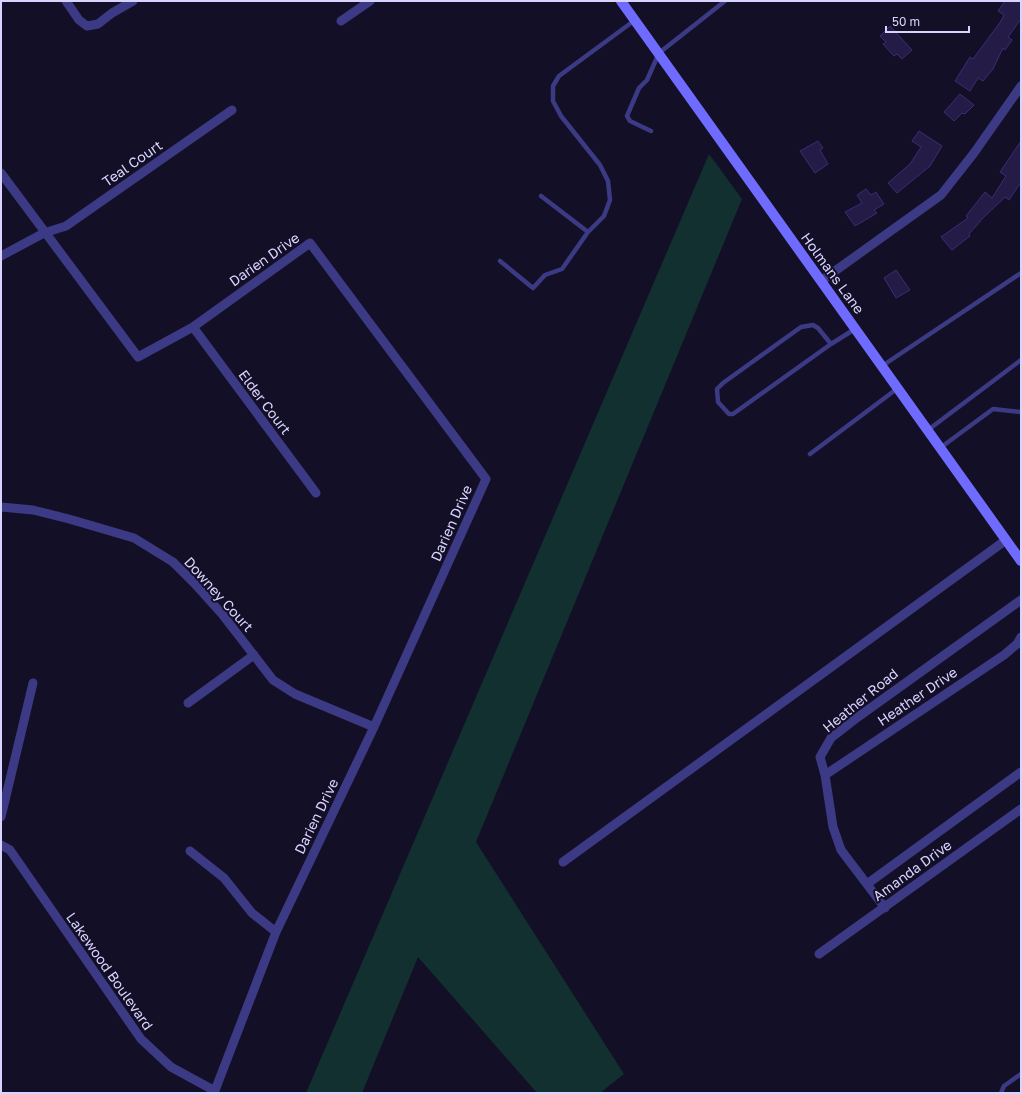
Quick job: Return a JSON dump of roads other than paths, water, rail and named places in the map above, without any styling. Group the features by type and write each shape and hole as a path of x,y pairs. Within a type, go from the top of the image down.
{"main road":[{"name":"Holmans Lane","path":"622,1 1021,561"}],"street":[{"path":"66,1 80,20 87,26 98,24 112,13 133,1"},
{"path":"341,22 370,1"},
{"path":"821,281 941,195 974,153 1021,86"},
{"name":"Teal Court","path":"1,256 44,233 66,226 232,110"},
{"path":"1,174 44,233"},
{"name":"Darien Drive","path":"44,233 138,357 192,327 310,243 486,479 374,727 276,932 214,1092"},
{"name":"Elder Court","path":"192,327 316,493"},
{"name":"Downey Court","path":"1,507 33,510 55,515 134,538 173,562 195,584 222,614 273,680 295,694 374,727"},
{"path":"563,862 1006,540"},
{"name":"Heather Road","path":"885,908 841,850 833,827 825,776 820,757 831,738 900,685 1021,600"},
{"name":"Heather Drive","path":"825,776 1004,655 1017,644 1021,637"},
{"path":"188,703 254,655"},
{"path":"1,817 33,683"},
{"name":"Amanda Drive","path":"867,884 1021,772"},
{"name":"Amanda Drive","path":"819,954 1021,809"},
{"name":"Lakewood Boulevard","path":"1,845 10,850 140,1039 172,1067 214,1092"},
{"path":"190,852 224,878 252,913 276,932"}],"lane":[{"path":"651,131 630,121 627,116 639,88 647,80 659,53 725,1"},
{"path":"500,261 534,288 545,275 562,269 588,232 604,216 610,200 608,180 600,165 561,116 553,101 553,86 559,76 635,20"},
{"path":"541,196 588,232"},
{"path":"882,366 1021,273"},
{"path":"831,344 818,328 813,325 801,327 723,382 717,389 718,402 729,414 733,414 831,344 856,329"},
{"path":"928,430 1021,360"},
{"path":"810,454 898,388"},
{"path":"940,448 993,409 1021,412"},
{"path":"1001,1093 1004,1086 1021,1074"}]}
